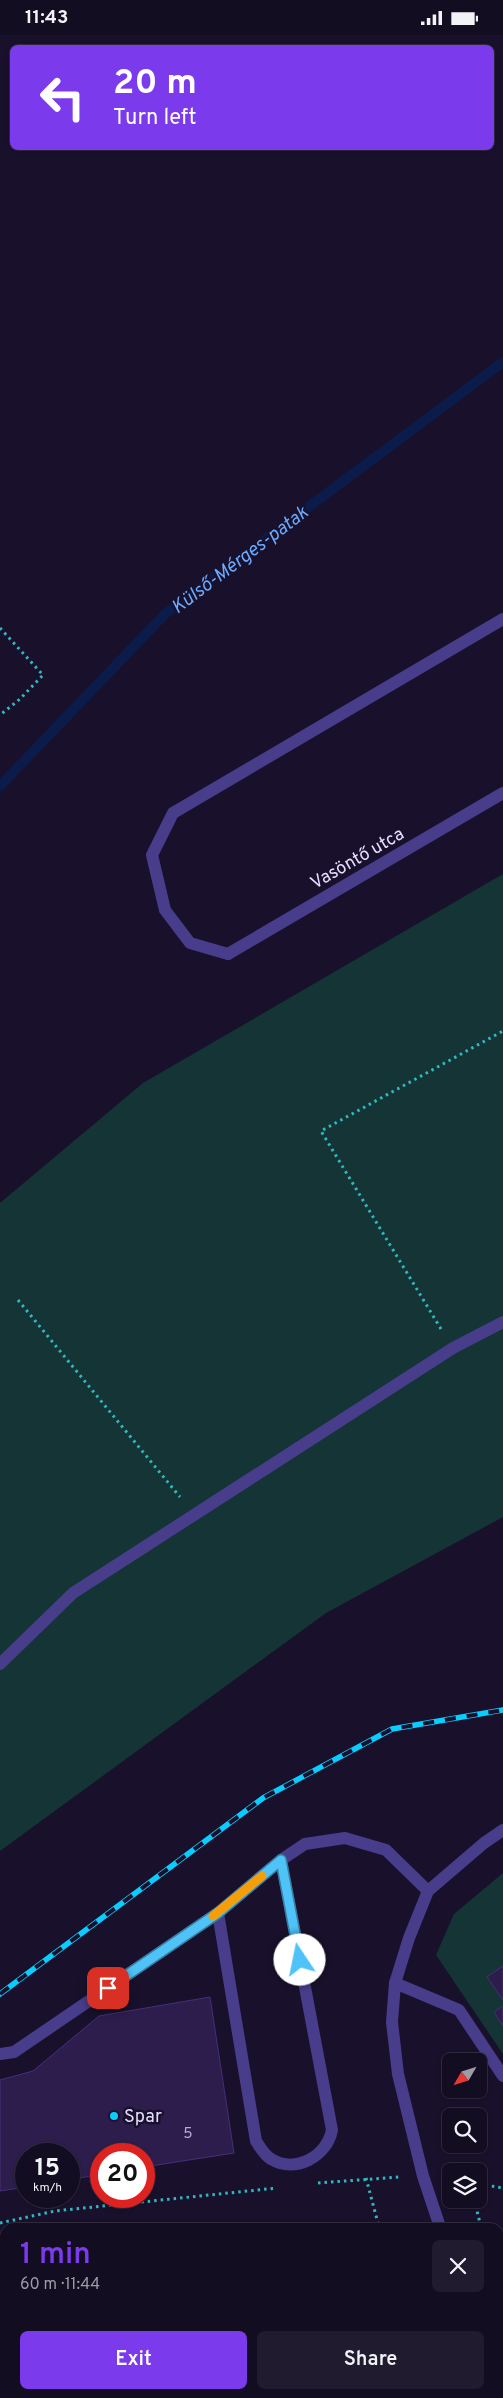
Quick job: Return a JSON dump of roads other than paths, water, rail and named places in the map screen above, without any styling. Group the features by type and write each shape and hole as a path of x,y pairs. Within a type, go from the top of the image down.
{"street":[{"name":"Vasöntő utca","path":"503,619 173,813 152,855 166,910 190,943 228,954 503,793"},
{"path":"0,1664 73,1593 453,1348 503,1322"},
{"path":"439,2223 423,2175 398,2074 392,2022 395,1983 409,1938 428,1891 484,1843 503,1830"},
{"path":"0,2054 14,2052 218,1913 281,1860 305,1844 345,1838 386,1850 428,1891"},
{"path":"218,1913 256,2141 271,2160 284,2163 298,2163 315,2158 330,2140 332,2130 281,1860"},
{"path":"395,1983 459,2010 503,2076"}],"waterway":[{"name":"Külső-Mérges-patak","path":"0,786 165,614 503,362"}],"railway":[{"path":"0,1994 263,1798 392,1729 503,1710"}],"place":[{"name":"Spar","path":"114,2116"}]}
